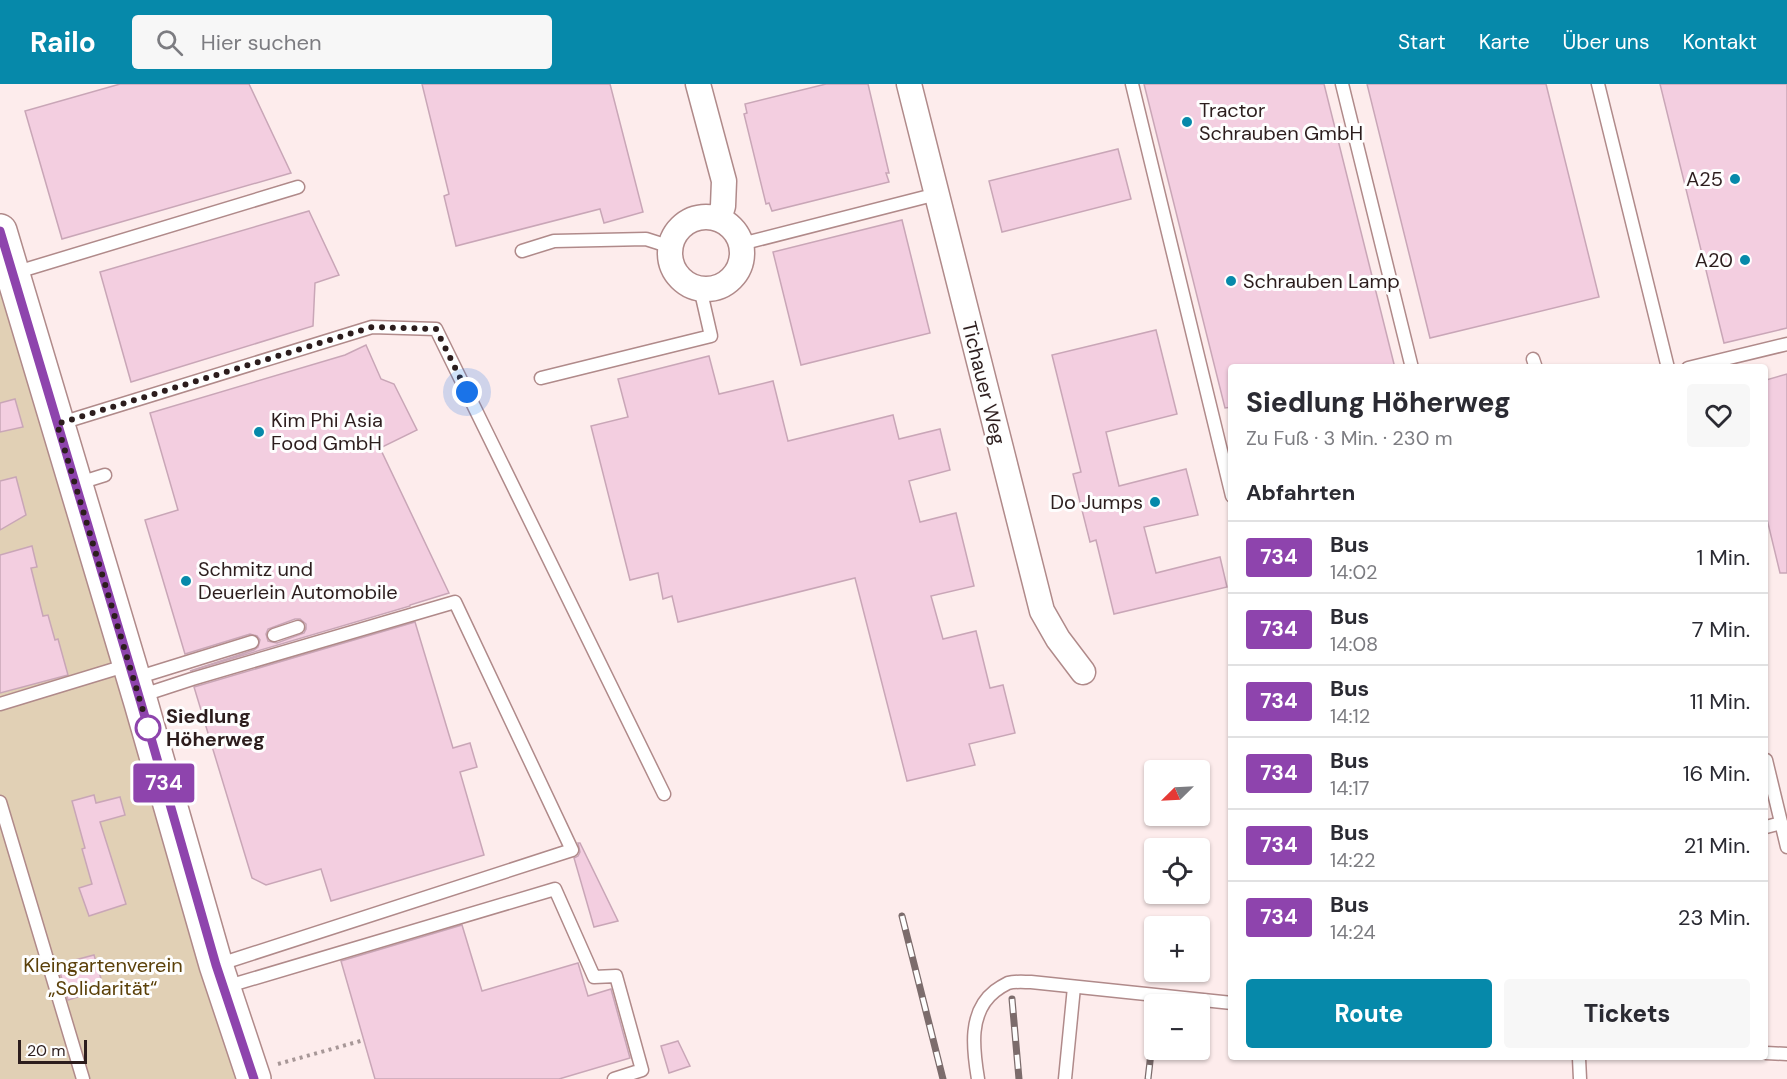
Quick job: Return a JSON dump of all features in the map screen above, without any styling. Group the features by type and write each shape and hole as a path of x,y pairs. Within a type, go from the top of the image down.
{"street":[{"path":"698,84 724,181 723,206 719,219"},
{"name":"Tichauer Weg","path":"909,84 1042,611 1058,639 1083,672"},
{"path":"703,217 719,219 735,231 741,244 741,260 735,274 723,284 700,288 686,282 675,270 671,247 677,232 688,222 703,217"},
{"path":"0,231 57,424 90,480 134,680 219,976 253,1075"}],"lane":[{"path":"1132,84 1228,480"},
{"path":"1342,84 1411,364"},
{"path":"1598,84 1667,364"},
{"path":"13,273 298,187"},
{"path":"741,244 937,194"},
{"path":"522,251 565,240 645,239 671,247"},
{"path":"541,378 711,336 700,288"},
{"path":"57,424 372,327 436,329 664,794"},
{"path":"1704,364 1787,344"},
{"path":"134,680 192,679 455,602 572,850 219,976"},
{"path":"274,635 298,627"},
{"path":"0,704 134,680 252,642"},
{"path":"1768,769 1787,847"},
{"path":"0,802 83,1079"},
{"path":"1768,826 1781,824"},
{"path":"219,976 555,889 594,977 616,976 642,1070 614,1079"},
{"path":"978,1079 974,1053 979,1011 986,998 1007,983 1031,982 1228,1003"},
{"path":"1065,1079 1074,987"},
{"path":"1768,1053 1787,1054"},
{"path":"1579,1060 1580,1079"}],"path":[{"path":"253,1075 364,1040"}],"green space":[{"name":"Kleingartenverein „Solidarität“","path":"0,271 240,1079 0,1079"}],"building":[{"path":"120,84 249,84 291,173 62,239 25,111"},
{"path":"422,84 610,84 643,212 604,223 600,209 456,246 444,196 449,194"},
{"path":"826,84 868,84 889,173 886,173 889,182 772,211 769,203 766,204 744,114 747,113 745,104"},
{"path":"1144,84 1324,84 1394,364 1228,364 1228,408 1225,408"},
{"path":"1367,84 1546,84 1599,297 1430,338"},
{"name":"A25","path":"1660,84 1787,84 1787,328 1724,343"},
{"path":"1118,149 1131,199 1002,232 989,181"},
{"path":"309,211 339,275 315,283 313,326 131,382 100,272"},
{"path":"902,220 930,333 801,365 773,252"},
{"path":"1156,330 1177,414 1106,432 1119,486 1186,469 1198,515 1144,527 1156,573 1220,557 1227,587 1114,614 1096,540 1090,542 1073,474 1081,472 1052,355"},
{"path":"366,345 381,379 394,384 417,430 380,448 449,593 190,671 254,650 258,647 260,640 257,636 250,634 185,654 145,520 178,510 150,413 345,355","holes":["300,619 306,624 304,633 277,643 268,641 266,634 268,629"]},
{"path":"709,356 719,394 773,381 788,441 893,415 899,439 940,429 950,470 909,481 920,522 956,513 974,586 931,596 943,639 976,631 990,688 1003,685 1015,733 969,744 975,765 907,781 855,578 678,622 672,596 663,599 658,573 630,580 591,426 628,417 618,379"},
{"path":"1787,374 1787,573 1780,573 1768,523 1768,379"},
{"path":"15,399 23,427 0,432 0,403"},
{"path":"16,477 26,515 0,530 0,481"},
{"path":"32,546 37,567 31,568 43,616 48,615 55,640 58,639 68,675 0,693 0,555"},
{"path":"415,622 453,748 470,743 477,767 460,772 484,855 331,901 321,869 266,885 252,878 194,687"},
{"path":"94,795 96,803 120,797 125,815 100,822 126,904 89,916 79,888 92,884 72,801"},
{"path":"578,843 618,921 594,927 574,858 580,852"},
{"path":"462,925 482,991 578,963 588,996 611,989 630,1058 559,1079 375,1079 341,961"},
{"path":"94,955 104,989 68,1000 59,969 72,965 71,961"},
{"path":"678,1041 690,1066 669,1073 661,1046"}],"railway":[{"path":"902,916 943,1079"},
{"path":"1012,999 1019,1079"},
{"path":"1148,1079 1150,1060"}],"bus line":[{"name":"734","path":"0,231 141,703 216,965 254,1079"}],"place":[{"name":"Tractor Schrauben GmbH","path":"1187,122"},
{"name":"A25","path":"1735,179"},
{"name":"A20","path":"1745,260"},
{"name":"Schrauben Lamp","path":"1231,281"},
{"name":"Kim Phi Asia Food GmbH","path":"259,432"},
{"name":"Do Jumps","path":"1155,502"},
{"name":"Schmitz und Deuerlein Automobile","path":"186,581"},
{"name":"Siedlung Höherweg","path":"148,728"}],"route":[{"path":"148,728 150,734 57,424 372,327 436,329 467,392"}]}
